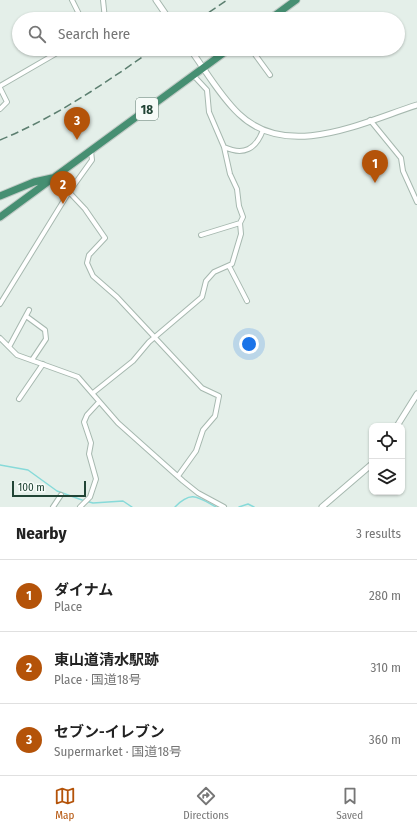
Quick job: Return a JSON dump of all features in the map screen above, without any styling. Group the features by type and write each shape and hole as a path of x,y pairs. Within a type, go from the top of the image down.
{"highway":[{"path":"280,12 296,0"},
{"name":"18","path":"0,217 219,56"},
{"path":"0,196 40,180 54,178"},
{"path":"24,186 28,191 29,197"}],"street":[{"path":"72,0 78,12"},
{"path":"103,0 105,12"},
{"path":"156,0 164,12"},
{"path":"0,109 7,102 0,87 52,56"},
{"path":"195,56 223,96 239,114 263,130 288,137 309,137 417,105"},
{"path":"256,56 270,75"},
{"path":"93,393 133,361 155,337 202,297 206,281 214,272 232,264 241,234 240,223 242,216 239,206 238,189 230,174 224,147 209,112 207,90 193,75"},
{"path":"370,120 401,158 403,171 417,202"},
{"path":"224,147 233,151 252,148 259,141 263,130"},
{"path":"0,304 69,192 92,160 91,151"},
{"path":"69,192 85,209 105,238 89,255 87,263 88,269 93,276 117,297 202,388 219,396 215,416 203,430 196,451 178,476"},
{"path":"201,235 240,223"},
{"path":"229,266 247,301"},
{"path":"9,347 29,310"},
{"path":"26,316 45,330 46,339 32,360"},
{"path":"0,338 17,355 78,377 118,423 198,493 224,507"},
{"path":"19,399 43,364"},
{"path":"398,423 417,394"},
{"path":"80,507 90,497 96,479 89,454 90,443 84,422 87,415 99,402"},
{"path":"322,507 369,467"},
{"path":"53,507 61,495"}],"waterway":[{"path":"0,465 28,470 57,491 82,500 93,503 123,501 132,507"},
{"path":"175,507 186,498 190,497 199,498 216,507"},
{"path":"239,507 248,504 254,507"}],"railway":[{"path":"209,12 227,0"},
{"path":"0,140 41,121 80,99 144,56"}],"place":[{"name":"セブン-イレブン","path":"77,140"},
{"name":"ダイナム","path":"375,183"},
{"name":"東山道清水駅跡","path":"63,204"}]}
